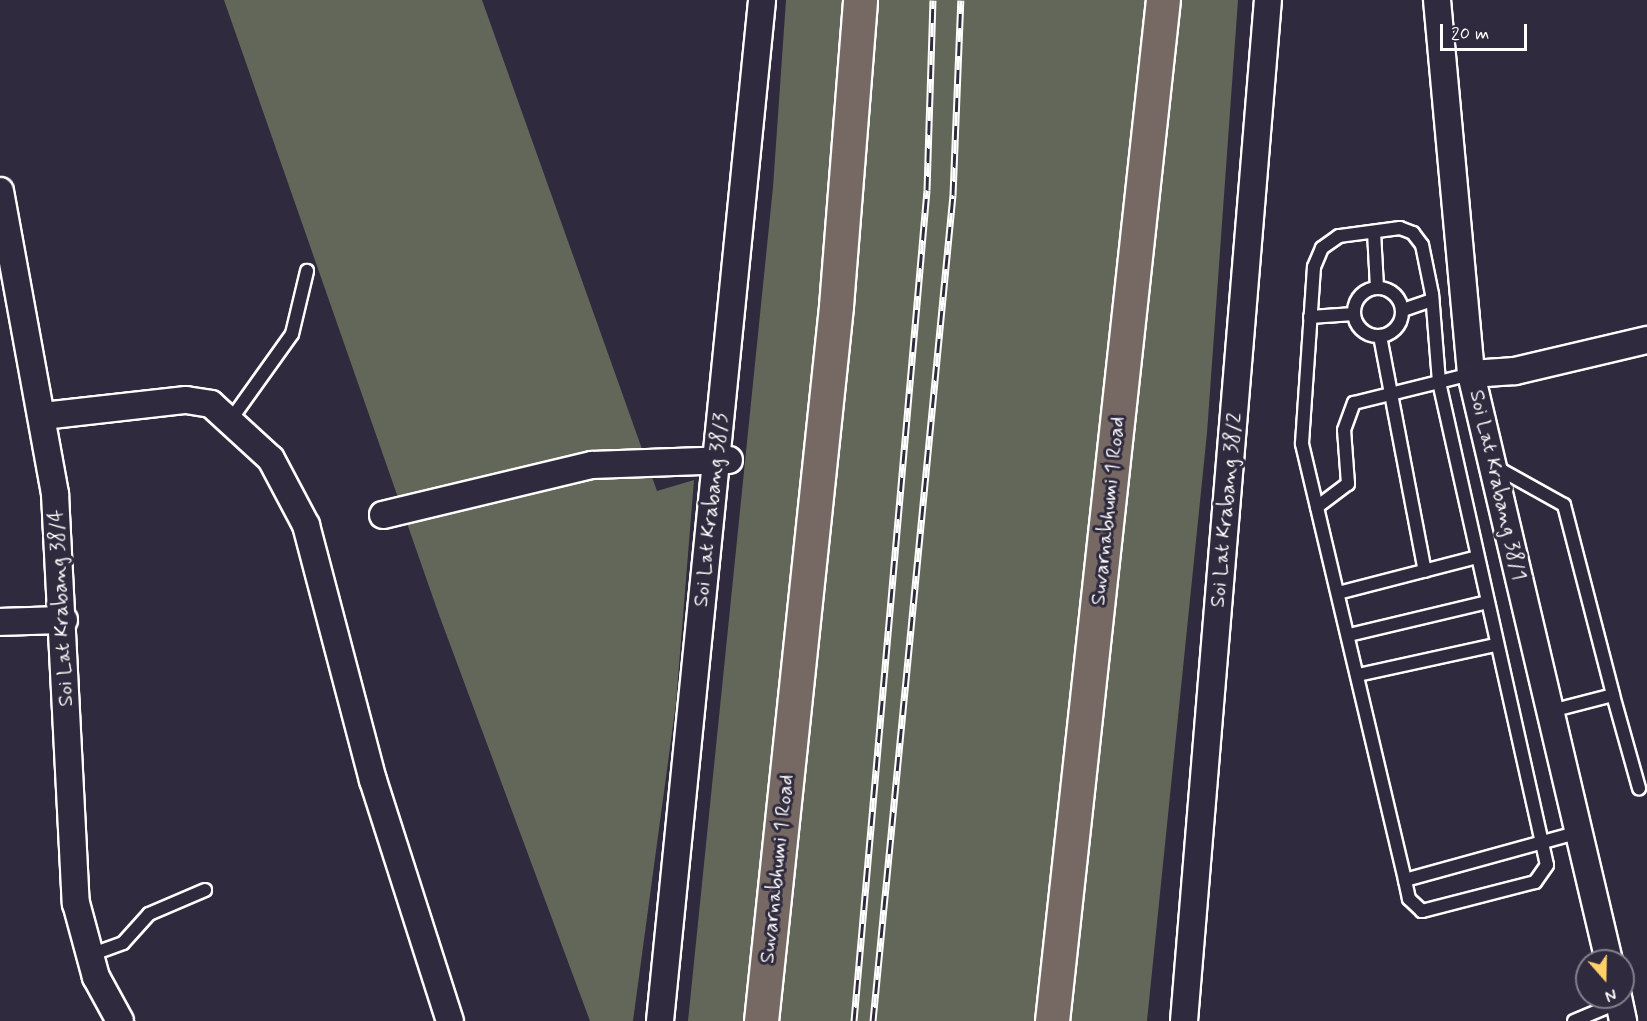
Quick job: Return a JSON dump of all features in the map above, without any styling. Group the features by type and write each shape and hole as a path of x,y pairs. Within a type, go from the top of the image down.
{"highway":[{"name":"Suvarnabhumi 1 Road","path":"761,1021 836,306 861,0"},
{"name":"Suvarnabhumi 1 Road","path":"1052,1021 1163,0"}],"street":[{"name":"Soi Lat Krabang 38/3","path":"660,1021 722,460 762,0"},
{"name":"Soi Lat Krabang 38/2","path":"1184,1021 1268,0"},
{"name":"Soi Lat Krabang 38/1","path":"1437,0 1471,374 1606,949"},
{"name":"Soi Lat Krabang 38/4","path":"0,191 11,313 43,416 64,621 69,822 76,903 90,956 120,1021"},
{"path":"1471,374 1515,371 1647,340"},
{"path":"43,416 186,400 211,404 232,418 270,459 306,525 373,780 450,1021"},
{"path":"383,515 592,465 722,460"},
{"path":"0,622 64,621"}],"lane":[{"path":"1400,228 1413,233 1422,245 1432,300 1439,382 1496,645 1548,865 1535,882 1422,911 1409,899 1302,444 1314,267 1322,248 1339,237 1374,232 1400,228"},
{"path":"1374,232 1377,287"},
{"path":"232,418 292,334 307,271"},
{"path":"1377,287 1389,290 1403,310 1400,322 1380,336 1368,334 1354,314 1364,292 1377,287"},
{"path":"1403,310 1432,300"},
{"path":"1310,317 1354,314"},
{"path":"1380,336 1425,571"},
{"path":"1317,507 1348,484 1347,412 1366,397 1471,374"},
{"path":"1493,465 1564,504 1639,788"},
{"path":"1338,593 1477,557"},
{"path":"1348,634 1487,602"},
{"path":"1358,675 1496,645"},
{"path":"1551,711 1613,695"},
{"path":"1405,880 1579,832"},
{"path":"90,956 123,943 149,914 205,890"},
{"path":"1574,1021 1613,1009"}],"green space":[{"path":"224,0 482,0 657,491 694,480 676,703 633,1021 590,1021 438,612"},
{"path":"786,0 1238,0 1207,433 1147,1021 688,1021 773,187"}],"railway":[{"path":"854,1021 927,190 933,0"},
{"path":"873,1021 953,195 961,0"}]}
